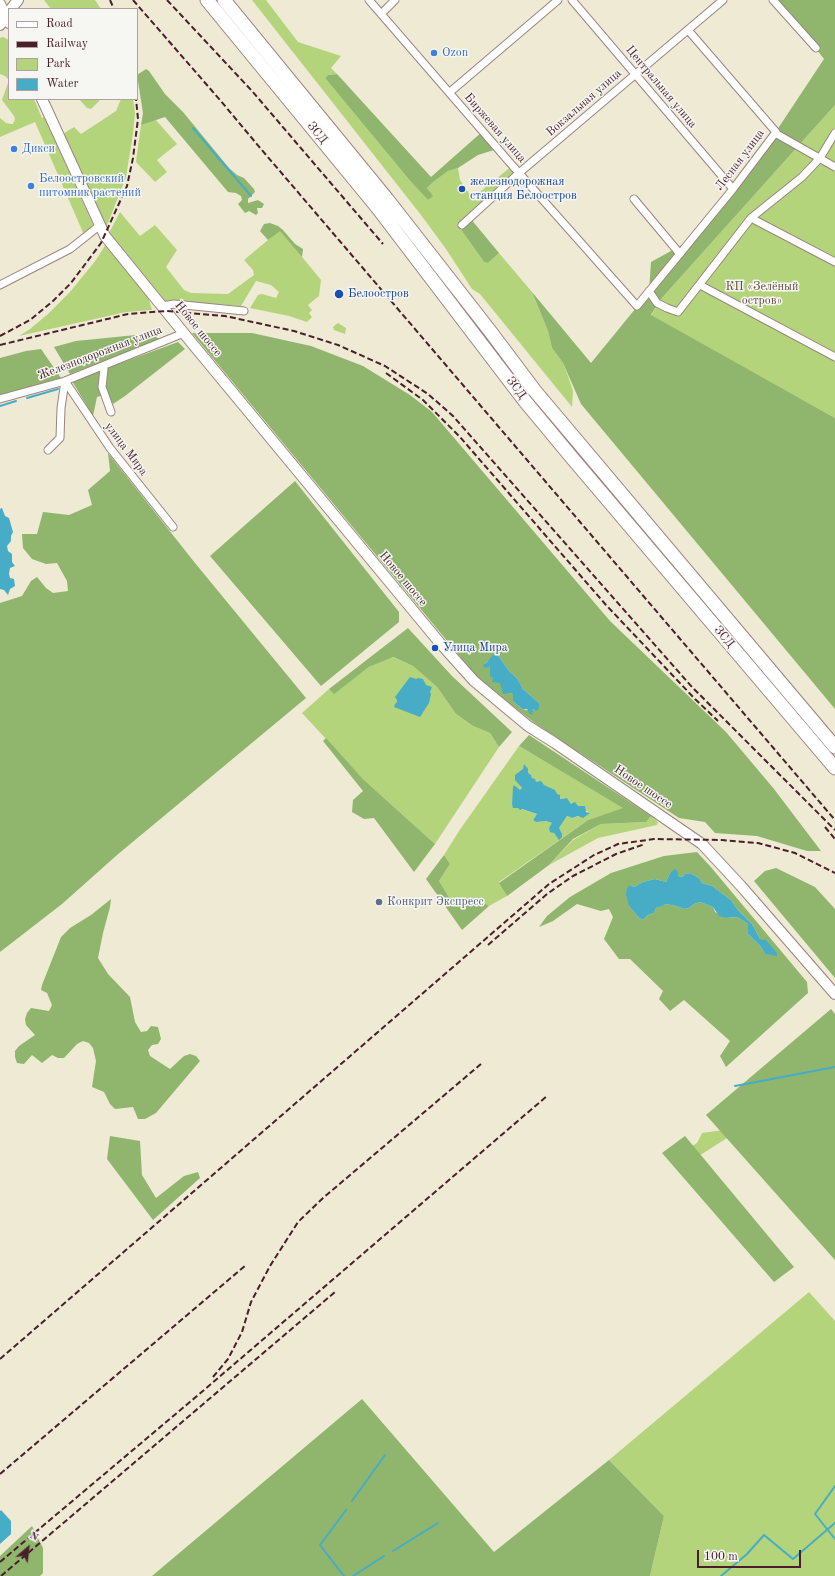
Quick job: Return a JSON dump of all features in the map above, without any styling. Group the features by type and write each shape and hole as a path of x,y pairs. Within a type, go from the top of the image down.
{"highway":[{"name":"ЗСД","path":"207,0 392,206 535,391 835,747"},
{"name":"ЗСД","path":"224,0 377,207 524,400 572,459 835,768"}],"main road":[{"path":"0,4 8,14"},
{"path":"0,25 8,16"},
{"name":"Новое шоссе","path":"42,100 99,226 105,236 414,614 474,681 528,726 702,844 722,864 835,994"}],"street":[{"name":"Биржевая улица","path":"369,0 637,306"},
{"path":"381,14 395,0"},
{"path":"450,92 558,0"},
{"name":"Центральная улица","path":"572,0 733,189"},
{"name":"Вокзальная улица","path":"462,225 520,173 723,0"},
{"path":"774,0 816,48"},
{"name":"Лесная улица","path":"637,306 733,189 776,132 688,30"},
{"path":"775,133 835,166"},
{"path":"649,292 657,303 678,312 751,218 802,177 820,158 835,133"},
{"path":"634,199 680,254"},
{"path":"751,218 835,262"},
{"path":"0,284 70,248 99,226"},
{"path":"700,285 835,357"},
{"path":"162,306 174,304 244,310"},
{"name":"Железнодорожная улица","path":"0,399 65,381 184,333"},
{"path":"103,366 102,387 110,412"},
{"path":"48,450 60,438 60,408 65,381"},
{"name":"улица Мира","path":"65,381 110,448 172,527"}],"green space":[{"path":"44,0 95,0 100,8 50,8"},
{"path":"252,0 266,0 298,42 341,56 331,68 337,74 328,75 325,78 411,182 428,200 432,196 427,188 448,171 458,168 460,180 472,198 512,166 519,173 463,225 462,231 484,262 488,263 499,253 532,292 548,331 552,348 563,363 568,376 573,391 572,407 480,294 472,289 446,249 421,215"},
{"path":"778,0 835,0 835,105 661,299 651,315 835,418 835,709 581,404 563,363 552,348 548,331 532,292 591,363 649,292 651,262 691,240 773,136 824,59"},
{"path":"3,37 8,40 8,79 0,74 0,38"},
{"path":"146,69 149,71 165,94 183,112 229,168 237,175 244,178 254,189 255,192 248,199 248,203 258,200 264,204 262,208 257,208 258,213 256,215 249,211 245,213 238,204 242,200 241,196 236,193 228,192 165,117 141,125 143,113 138,74"},
{"path":"337,74 431,177 483,131 494,150 478,155 458,168 448,171 432,183 427,188 433,196 428,200 411,182 325,78 328,75"},
{"path":"8,83 8,100 34,100 42,118 44,117 95,229 85,237 35,122 0,137 0,118 6,123 11,124 13,124 15,119 2,100"},
{"path":"80,100 100,100 91,109 87,108"},
{"path":"121,100 133,100 135,113 126,177 106,228 63,134 74,127 81,134 116,111"},
{"name":"КП «Зелёный остров»","path":"835,105 835,418 651,316 661,299"},
{"path":"155,119 177,144 157,160 167,172 155,182 136,162 141,125"},
{"path":"120,212 140,236 155,225 177,250 166,267 184,290 191,293 228,294 254,275 253,270 244,260 280,230 321,280 319,296 308,305 312,310 309,313 312,317 307,322 289,316 250,308 258,295 262,294 276,298 279,292 271,285 256,281 241,306 173,301 166,302 109,233"},
{"path":"470,218 499,253 488,263 484,262 462,231 463,225"},
{"path":"270,223 278,226 295,244 303,249 302,257 280,231 268,240 260,231 264,224"},
{"path":"106,244 148,296 152,310 126,312 19,336 48,314 70,292 96,260"},
{"path":"338,323 346,328 345,334 334,330 333,327"},
{"path":"156,333 159,340 70,374 54,347 76,341"},
{"path":"192,333 252,333 311,346 363,366 410,395 432,412 610,621 726,732 774,789 821,851 807,851 757,836 715,833 705,822 679,818 536,724 477,677","holes":["497,654 510,672 517,678 523,689 539,703 532,711 522,709 513,701 513,694 509,693 501,683 490,675 490,666 484,664"]},
{"path":"178,342 185,349 125,396 113,404 107,394 97,397 93,416 72,381"},
{"path":"41,349 61,378 0,395 0,358 26,351"},
{"path":"108,453 195,563 306,698 117,855 62,904 0,952 0,603 22,596 31,581 37,577 46,588 53,593 68,591 67,581 57,563 46,564 32,559 23,548 22,534 37,534 43,512 69,515 92,505 88,490 110,471"},
{"path":"295,481 399,612 399,622 321,686 210,556"},
{"path":"408,628 452,676 512,732 499,747 490,733 473,726 456,714 437,687 413,666 393,657 369,667 334,694 329,689"},
{"path":"392,657 413,666 437,687 456,714 473,726 490,733 499,747 435,844 363,779 302,713 329,689 334,693 369,667"},
{"path":"529,735 651,816 646,822 601,824 573,839 549,865 507,896 499,883 588,820 623,808 519,746"},
{"path":"326,738 363,779 435,844 414,872 374,818 364,819 352,812 353,800 363,791 323,741"},
{"path":"519,746 624,808 588,820 499,882 507,896 489,906 480,900 450,899 439,881 450,864 444,855 459,831","holes":["524,769 536,782 557,794 559,799 567,798 571,804 590,813 572,818 567,816 559,828 559,839 554,833 552,823 546,821 536,822 533,820 537,814 518,808 512,804 514,786 520,791 522,788 516,777"]},
{"path":"651,816 658,822 657,825 598,838 549,865 573,840 601,824 646,822"},
{"path":"697,852 807,982 808,993 726,1067 720,1056 730,1041 684,1000 670,1011 659,999 663,991 630,959 619,959 604,939 613,917 609,909 601,911 577,904 553,921 539,927 547,916 570,897 611,873 664,856","holes":["678,872 678,876 682,877 685,874 690,873 699,878 702,883 712,886 731,900 737,909 752,924 760,939 763,940 765,954 761,947 748,934 748,924 737,917 726,918 715,912 713,907 700,902 684,909 666,904 656,908 654,913 648,915 643,920 639,918 629,906 630,885 634,887 643,882 655,879 666,882 670,873"]},
{"path":"444,855 450,864 439,881 450,899 480,900 489,906 462,930 426,879"},
{"path":"776,868 815,887 835,909 835,978 754,881 765,871"},
{"path":"111,899 98,958 108,974 130,997 135,1022 141,1032 147,1031 151,1026 158,1027 161,1039 158,1044 152,1045 148,1050 150,1056 170,1069 184,1056 190,1054 196,1056 200,1061 156,1113 145,1119 138,1119 133,1107 115,1109 110,1104 104,1092 92,1087 96,1061 93,1048 89,1043 83,1041 77,1044 64,1058 58,1058 52,1055 42,1063 32,1055 24,1064 17,1063 15,1057 15,1051 19,1046 35,1035 26,1025 25,1019 27,1013 31,1008 49,1011 52,1005 47,993 41,990 61,937 70,928 91,915"},
{"path":"831,1009 835,1014 835,1260 706,1115"},
{"path":"737,1128 743,1137 727,1138 691,1161 687,1149 697,1143 702,1133"},
{"path":"110,1136 140,1141 142,1175 156,1198 184,1176 198,1172 200,1178 153,1220 107,1159"},
{"path":"685,1136 794,1267 774,1282 662,1153"},
{"path":"809,1292 835,1321 835,1576 650,1576 664,1516 609,1460"},
{"path":"362,1399 494,1552 609,1460 664,1516 650,1576 152,1576"},
{"path":"32,1526 43,1548 43,1573 40,1576 0,1576 0,1556"}],"water":[{"path":"2,508 5,516 9,518 13,532 11,541 7,546 8,551 12,554 12,562 15,566 10,568 9,574 10,578 14,579 15,586 10,589 8,595 4,590 0,589 0,509"},
{"path":"497,654 510,672 517,678 523,689 539,703 539,708 537,711 533,709 532,715 527,709 522,709 513,701 513,694 503,694 500,683 492,682 493,678 490,676 490,666 486,668 483,666 493,655"},
{"path":"410,677 423,679 426,685 432,687 429,703 420,717 394,707 397,702 395,697"},
{"path":"524,764 528,769 528,773 535,779 536,782 541,781 544,785 555,790 557,794 560,795 560,799 567,798 571,804 575,802 578,806 585,806 586,812 590,813 583,818 578,816 572,818 567,816 559,828 562,837 559,840 554,833 550,832 549,828 552,823 546,821 536,822 533,820 537,814 522,809 520,810 518,808 513,808 513,787 514,785 520,790 522,788 515,780 515,775 523,769"},
{"path":"675,869 678,872 678,876 682,877 685,874 690,873 699,878 702,883 712,886 731,900 737,909 752,924 760,939 766,940 777,953 777,956 765,954 761,947 748,934 748,924 737,917 726,918 719,916 713,907 700,902 684,909 666,904 656,908 654,913 648,915 643,920 639,918 629,906 626,894 627,888 630,885 634,887 643,882 655,879 666,882 670,873"},
{"path":"1,1510 11,1521 11,1534 0,1544 0,1511"}],"waterway":[{"path":"193,128 251,196"},
{"path":"27,398 58,389"},
{"path":"0,406 16,401"},
{"path":"735,1086 835,1067"},
{"path":"352,1501 385,1455"},
{"path":"835,1486 815,1514 835,1539"},
{"path":"344,1576 320,1545 346,1510"},
{"path":"393,1551 438,1523"},
{"path":"721,1576 747,1554 764,1535 793,1559 835,1523"},
{"path":"353,1576 384,1556"}],"railway":[{"path":"110,0 114,8"},
{"path":"133,0 835,820"},
{"path":"167,0 252,91 383,244"},
{"path":"0,336 30,320 53,301 71,283 101,243 127,186 133,158 138,119 136,100"},
{"path":"0,345 128,314 166,311 225,316 294,331 338,345 385,366 428,394 453,416 692,687 835,830"},
{"path":"386,373 423,400 460,437 606,605 695,699 718,721"},
{"path":"825,827 835,839"},
{"path":"0,1359 549,884 594,855 618,844 654,839 722,840 758,843 795,853 835,873"},
{"path":"488,945 547,894 573,876 616,854 645,844"},
{"path":"213,1377 228,1359 242,1332 251,1302 270,1266 298,1222 323,1198 481,1064"},
{"path":"0,1562 197,1396 547,1096"},
{"path":"0,1474 246,1265"},
{"path":"1,1576 335,1292"}],"place":[{"name":"Ozon","path":"434,53"},
{"name":"Дикси","path":"14,149"},
{"name":"Белоостровский питомник растений","path":"31,186"},
{"name":"железнодорожная станция Белоостров","path":"462,189"},
{"name":"Белоостров","path":"339,294"},
{"name":"Улица Мира","path":"435,648"},
{"name":"Конкрит Экспресс","path":"379,902"}]}
